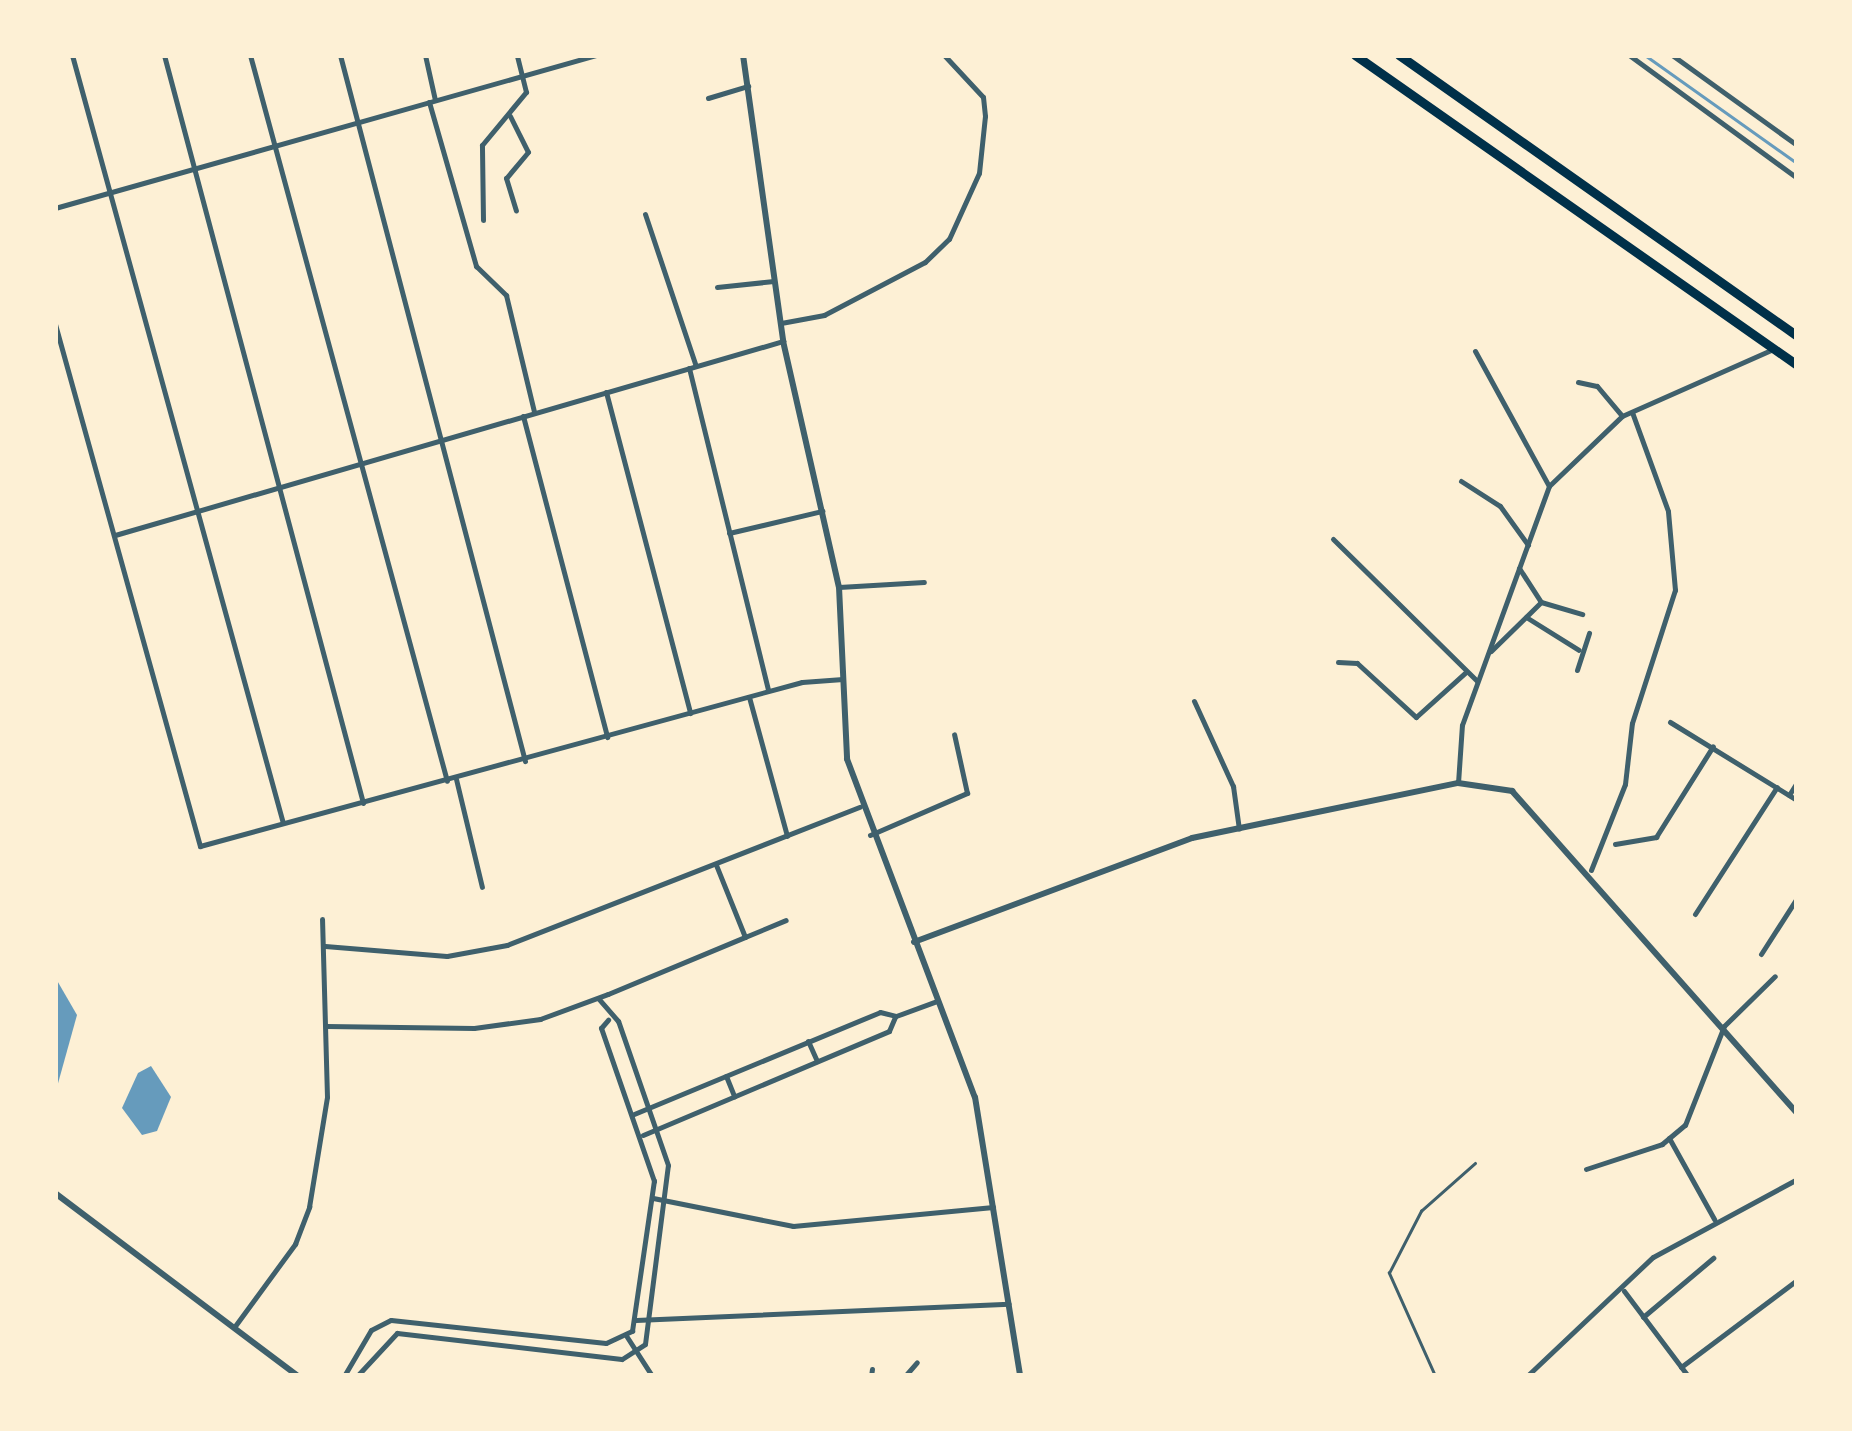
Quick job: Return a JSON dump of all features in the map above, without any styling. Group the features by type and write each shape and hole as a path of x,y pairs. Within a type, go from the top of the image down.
{"highway":[{"path":"1356,55 1797,364"},
{"path":"1400,55 1797,336"}],"street":[{"path":"72,55 113,192 283,824"},
{"path":"164,55 283,488 364,803"},
{"path":"250,55 447,781"},
{"path":"340,55 525,761"},
{"path":"425,55 432,101 476,266 506,295 534,413"},
{"path":"483,220 480,151 524,101 516,55"},
{"path":"55,208 596,55"},
{"path":"742,55 783,340 839,587 860,807 975,1098 1020,1376"},
{"path":"781,322 824,314 925,262 949,239 980,173 986,116 983,97 944,55"},
{"path":"1629,55 1797,178"},
{"path":"1672,55 1682,58 1797,145"},
{"path":"708,98 748,86"},
{"path":"510,116 528,152 506,178 516,211"},
{"path":"644,214 692,367 768,692"},
{"path":"717,287 776,281"},
{"path":"55,324 200,846 525,761 768,692 845,679"},
{"path":"116,535 783,340"},
{"path":"1458,782 1462,725 1549,486 1622,416 1774,348"},
{"path":"1474,351 1549,486"},
{"path":"1578,382 1597,386 1622,416"},
{"path":"606,392 690,714"},
{"path":"1591,870 1625,784 1632,723 1675,590 1668,511 1632,412"},
{"path":"523,416 607,738"},
{"path":"1460,481 1500,506 1528,545"},
{"path":"729,534 822,510"},
{"path":"1333,540 1478,682"},
{"path":"1519,568 1541,602 1582,614"},
{"path":"839,587 924,582"},
{"path":"1488,653 1541,602"},
{"path":"1526,617 1579,650"},
{"path":"1577,670 1579,650 1588,632"},
{"path":"1338,662 1357,663 1416,717 1466,672"},
{"path":"749,697 786,836"},
{"path":"1194,701 1233,786 1238,829"},
{"path":"1670,722 1797,800"},
{"path":"870,834 967,793 954,734"},
{"path":"1615,844 1656,837 1713,746"},
{"path":"456,779 482,887"},
{"path":"914,942 1055,885 1238,829 1458,782 1512,791 1591,870 1797,1113"},
{"path":"1789,795 1797,782"},
{"path":"1696,914 1777,787"},
{"path":"324,946 447,956 507,944 860,807"},
{"path":"716,865 746,937"},
{"path":"1761,954 1797,898"},
{"path":"235,1326 295,1244 309,1206 327,1097 322,919"},
{"path":"326,1026 474,1028 598,998 786,920"},
{"path":"1586,1169 1669,1138 1694,1112 1724,1026 1775,976"},
{"path":"598,998 608,1020"},
{"path":"634,1114 880,1012 896,1016 937,1001"},
{"path":"643,1135 889,1031 896,1016"},
{"path":"357,1376 398,1334 622,1360 640,1350 653,1323 669,1198 662,1127 618,1021 608,1020"},
{"path":"344,1376 371,1330 391,1320 606,1343 627,1337 636,1320 653,1198 643,1135 601,1028 608,1020"},
{"path":"808,1041 816,1061"},
{"path":"726,1076 734,1096"},
{"path":"1669,1138 1714,1218"},
{"path":"1530,1375 1624,1291 1653,1257 1714,1218 1797,1178"},
{"path":"55,1193 298,1376"},
{"path":"653,1198 669,1198 793,1226 993,1207"},
{"path":"1643,1316 1713,1258"},
{"path":"1680,1367 1797,1280"},
{"path":"1624,1291 1688,1376"},
{"path":"636,1320 653,1323 1009,1304"},
{"path":"627,1337 640,1350 652,1376"},
{"path":"906,1376 917,1362"}],"lane":[{"path":"1435,1376 1389,1273 1420,1211 1474,1162"}],"water":[{"path":"55,977 77,1015 57,1087 55,1086"},
{"path":"151,1066 171,1097 157,1131 142,1135 122,1108 138,1073"}],"waterway":[{"path":"1645,55 1797,163"}]}
